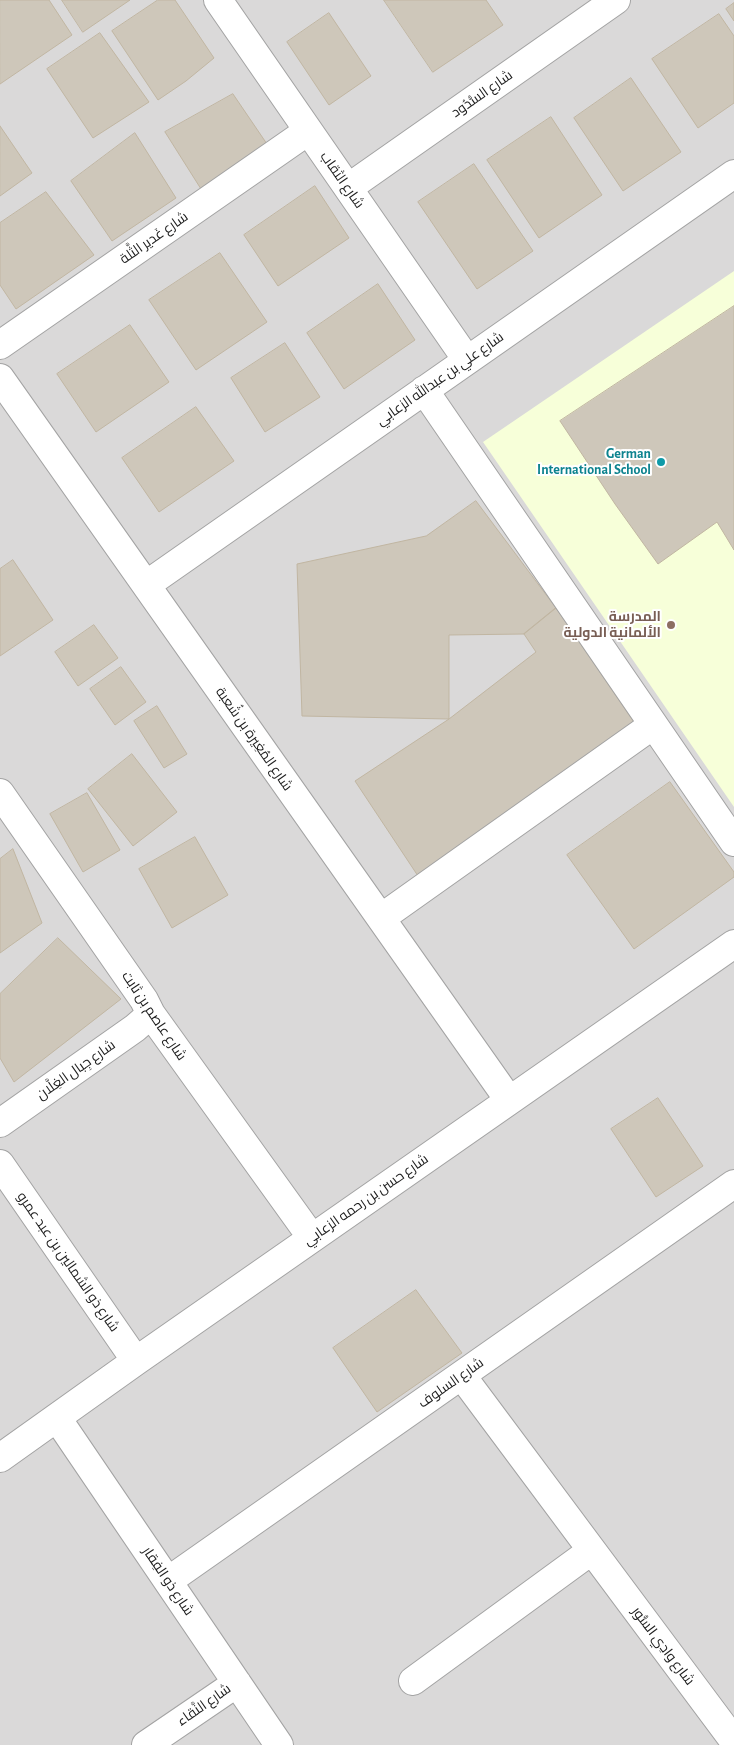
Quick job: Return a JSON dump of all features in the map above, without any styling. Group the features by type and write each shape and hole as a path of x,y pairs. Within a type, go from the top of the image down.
{"street":[{"name":"شارع الثقاب","path":"218,0 467,360"},
{"name":"شارع السُّدُود","path":"348,188 616,0"},
{"name":"شارع غَدير الثَّلة","path":"0,345 308,131"},
{"name":"شارع علي بن عبدالله الزعابي","path":"146,585 734,174"},
{"name":"شارع المُغِيرة بن شُعبة","path":"0,378 509,1100"},
{"path":"424,390 734,842"},
{"path":"380,918 653,725"},
{"name":"شارع عاصم بن ثابت","path":"0,793 144,1000 150,1014 312,1238"},
{"name":"شارع حسن بن رحمه الزعابي","path":"0,1458 734,944"},
{"name":"شارع جِبال الغِلَّان","path":"0,1123 135,1028 150,1014"},
{"name":"شارع ذو الشمالين بن عبد عمرو","path":"0,1164 136,1361"},
{"name":"شارع السلوف","path":"168,1581 732,1191"},
{"name":"شارع وادِي السُّور","path":"462,1376 734,1741"},
{"name":"شارع ذو الفِقار","path":"57,1418 279,1745"},
{"path":"413,1681 591,1551"},
{"name":"شارع النَّقاء","path":"146,1745 236,1683"}],"shaded area":[{"path":"0,0 734,0 734,1745 0,1745"},
{"name":"المدرسة الألمانية الدولية","path":"734,271 734,807 483,442"}],"building":[{"path":"0,0 49,0 72,35 0,84"},
{"path":"62,0 130,0 83,32"},
{"path":"158,0 175,0 214,58 186,81 158,100 112,31"},
{"path":"384,0 486,0 503,25 433,72"},
{"path":"734,3 734,21 726,9"},
{"path":"329,13 371,76 329,105 287,42"},
{"path":"719,14 734,36 734,103 698,128 652,59"},
{"path":"100,33 149,102 93,138 47,69"},
{"path":"631,78 681,152 623,191 574,118"},
{"path":"233,94 267,144 201,189 165,132"},
{"path":"551,117 602,195 539,238 487,160"},
{"path":"0,126 32,173 0,196"},
{"path":"135,133 176,198 112,241 71,181"},
{"path":"474,164 533,251 477,289 418,202"},
{"path":"315,186 349,238 278,286 244,235"},
{"path":"46,192 94,255 16,309 0,285 0,223"},
{"path":"220,253 267,322 196,370 149,300"},
{"path":"378,284 415,340 344,389 307,333"},
{"name":"German International School","path":"734,306 734,550 717,522 658,564 615,504 560,421"},
{"path":"130,325 169,382 96,432 57,374"},
{"path":"285,343 320,397 265,432 231,378"},
{"path":"196,407 234,461 159,512 122,458"},
{"path":"476,501 556,608 524,634 449,635 449,719 302,716 297,564 426,536"},
{"path":"13,560 53,620 0,656 0,569"},
{"path":"556,608 638,728 420,879 355,781 449,719 536,652 524,634"},
{"path":"94,625 118,658 78,686 55,652"},
{"path":"121,667 146,702 115,725 90,689"},
{"path":"157,706 187,754 164,768 134,721"},
{"path":"132,754 177,812 133,846 88,789"},
{"path":"670,782 734,872 734,877 634,949 567,855"},
{"path":"87,793 120,850 83,872 50,814"},
{"path":"195,837 228,895 172,928 139,869"},
{"path":"13,849 42,923 0,953 0,859"},
{"path":"58,938 121,999 14,1082 0,1058 0,994"},
{"path":"658,1098 703,1166 656,1197 611,1129"},
{"path":"416,1290 462,1353 377,1412 333,1348"}],"place":[{"name":"German International School","path":"661,462"},
{"name":"المدرسة الألمانية الدولية","path":"671,625"}]}
